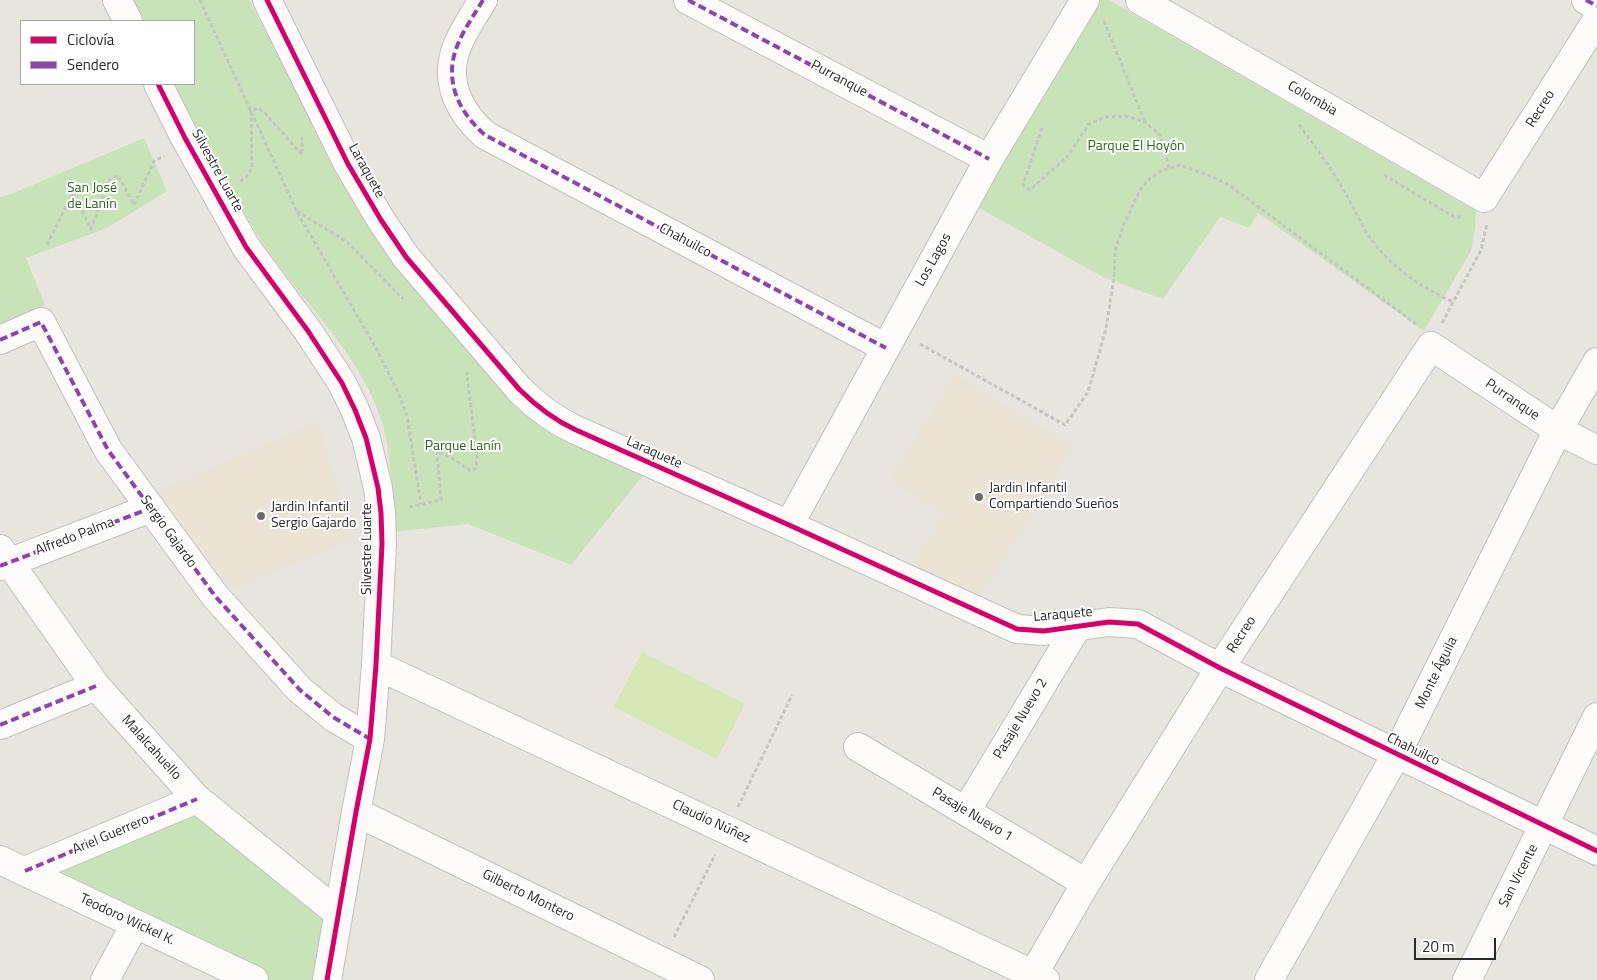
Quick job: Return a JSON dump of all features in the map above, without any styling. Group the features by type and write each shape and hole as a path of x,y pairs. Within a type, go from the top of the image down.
{"street":[{"path":"117,0 127,20"},
{"name":"Laraquete","path":"267,0 348,164 381,220 406,257 534,404 563,424 1017,629 1044,631 1109,622 1138,624 1220,668"},
{"name":"Chahuilco","path":"483,0 455,52 452,80 455,94 462,110 485,135 890,339"},
{"name":"Purranque","path":"688,0 990,159"},
{"name":"Colombia","path":"1140,0 1484,198"},
{"path":"1586,0 1597,6"},
{"name":"Los Lagos","path":"789,525 990,159 1094,9"},
{"name":"Recreo","path":"1484,198 1597,20"},
{"name":"Silvestre Luarte","path":"158,85 185,138 246,247 318,344 342,383 366,438 373,462 381,513 382,544 370,739 327,980"},
{"name":"Sergio Gajardo","path":"0,340 41,322 108,450 215,596 300,690 333,717 370,739"},
{"name":"Purranque","path":"1433,342 1558,430 1597,450"},
{"name":"Recreo","path":"1035,978 1086,883 1220,668 1433,342"},
{"name":"Monte Águila","path":"1269,980 1396,755 1558,430 1597,362"},
{"name":"Alfredo Palma","path":"3,559 151,508"},
{"name":"Malalcahuello","path":"3,559 96,686 197,799 338,913"},
{"name":"Pasaje Nuevo 2","path":"966,811 1077,627"},
{"name":"Claudio Núñez","path":"376,665 1035,978"},
{"name":"Chahuilco","path":"1220,668 1597,851"},
{"path":"0,724 96,686"},
{"name":"San Vicente","path":"1467,980 1597,718"},
{"name":"Pasaje Nuevo 1","path":"858,747 1086,883"},
{"name":"Ariel Guerrero","path":"25,871 197,799"},
{"name":"Gilberto Montero","path":"356,812 700,980"},
{"name":"Teodoro Wickel K.","path":"0,860 254,980"},
{"path":"106,980 135,924"}],"path":[{"path":"200,0 296,210 377,350 396,388 407,416 421,504"},
{"path":"1094,9 1145,122"},
{"path":"1044,121 1023,185 1030,190 1067,157 1089,124 1105,117 1126,116 1145,122 1161,136 1169,168"},
{"path":"1298,123 1343,188 1366,231 1380,250 1396,267 1414,281 1433,293 1453,302"},
{"path":"890,339 1065,425 1088,392 1106,329 1114,277 1115,252 1123,226 1140,190 1148,180 1159,172 1180,165 1210,176 1228,186 1433,342 1481,250 1487,223 1484,198"},
{"path":"381,513 441,500 437,451 471,471 476,468 477,458 467,374 471,371 488,372 500,365"}],"shaded area":[{"name":"Jardin Infantil Compartiendo Sueños","path":"954,375 1072,446 977,604 913,565 945,513 890,481"},
{"name":"Jardin Infantil Sergio Gajardo","path":"318,422 353,540 232,589 157,492"}],"green space":[{"name":"Parque Lanín","path":"131,0 249,0 356,203 500,374 649,468 571,565 468,524 392,532 391,477 388,448 382,422 372,396 345,350 258,235 175,85 195,85 195,20 141,20"},
{"name":"Parque El Hoyón","path":"1095,0 1109,0 1476,211 1471,251 1424,331 1258,213 1249,228 1220,217 1163,299 1103,277 974,205"},
{"name":"San José de Lanín","path":"144,138 167,191 107,228 26,258 45,305 0,326 0,197"},
{"path":"642,652 745,704 717,759 614,707"},
{"path":"197,802 336,914 325,980 259,980 30,872"}],"marked path":[{"path":"483,0 464,32 455,52 452,76 457,98 462,108 476,127 485,135 886,348"},
{"path":"688,0 989,159"},
{"path":"1586,0 1597,6"},
{"path":"0,340 41,322 108,450 215,596 300,690 333,717 370,739"},
{"path":"0,566 151,508"},
{"path":"0,725 96,686"},
{"path":"25,871 197,799"}],"cycle path":[{"path":"267,0 348,164 381,220 406,257 519,389 553,417 576,430 1017,629 1044,631 1109,622 1138,624 1220,668 1597,851"},
{"path":"158,85 185,138 246,247 308,331 342,383 366,438 378,488 382,544 370,739 327,980"}],"place":[{"name":"Jardin Infantil Compartiendo Sueños","path":"979,497"},
{"name":"Jardin Infantil Sergio Gajardo","path":"261,516"}]}
